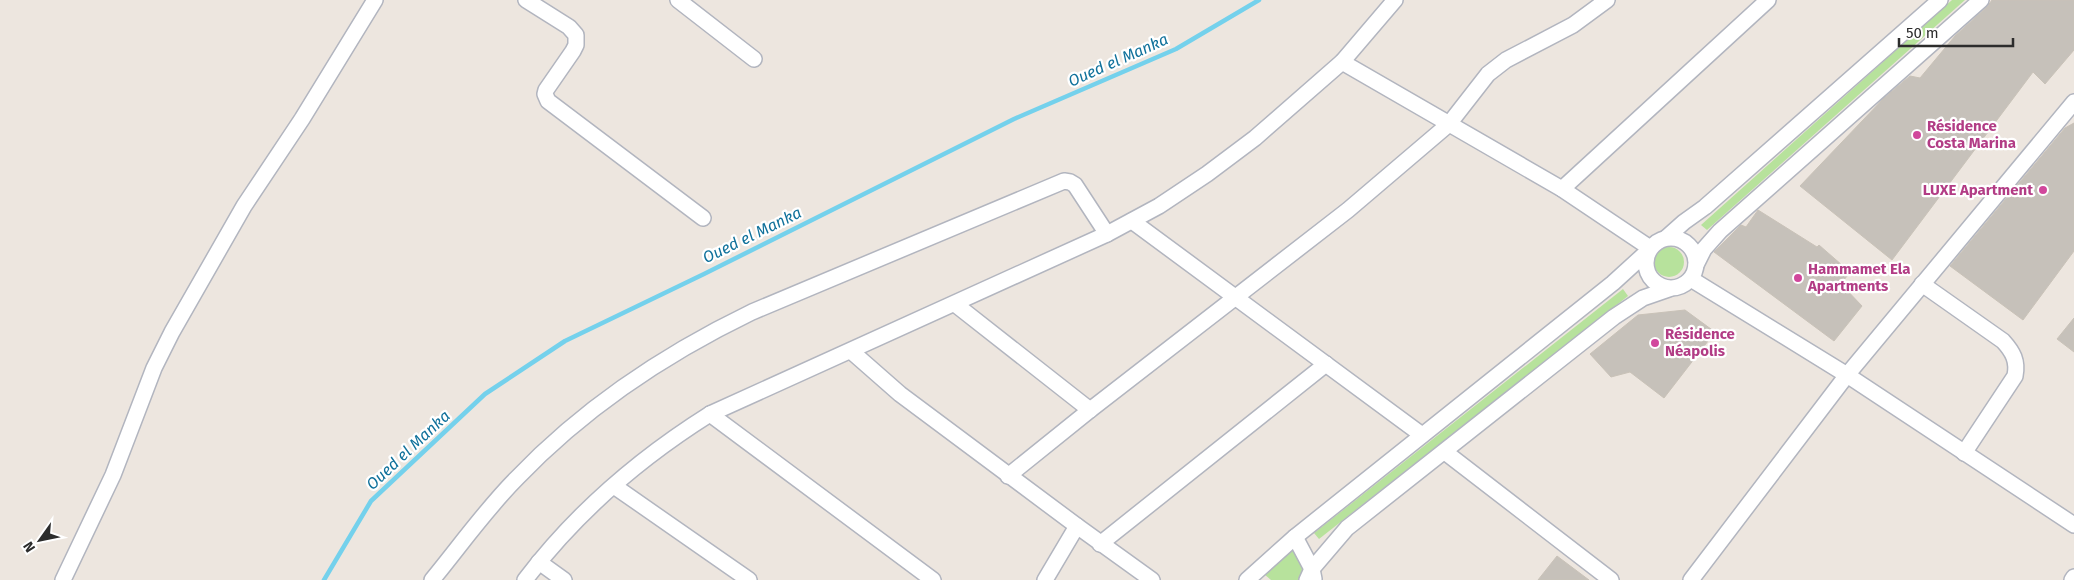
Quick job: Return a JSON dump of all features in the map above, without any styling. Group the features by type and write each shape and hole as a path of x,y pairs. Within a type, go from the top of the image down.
{"street":[{"path":"63,580 113,475 154,368 172,332 244,206 302,119 375,0"},
{"path":"526,0 569,27 576,35 576,45 573,51 546,90 545,94 548,101 703,218"},
{"path":"678,0 754,60"},
{"path":"526,580 539,562 577,520 614,486 681,432 710,414 1107,234 1159,206 1255,138 1342,62 1395,0"},
{"path":"1008,476 1090,410 1342,216 1449,124 1488,74 1499,64 1580,20 1607,0"},
{"path":"1562,189 1768,0"},
{"path":"1247,580 1295,537 1613,283 1649,250 1654,243 1666,238 1705,207 1940,0"},
{"path":"1311,576 1347,528 1628,307 1643,298 1677,288 1691,279 1704,249 1716,236 1981,0"},
{"path":"1342,62 1562,189 1649,250"},
{"path":"1691,580 1847,375 2074,102"},
{"path":"432,580 491,507 538,457 593,410 630,382 656,364 721,327 752,312 1064,181 1075,185 1107,234"},
{"path":"1132,221 1422,435"},
{"path":"1666,238 1676,238 1684,241 1691,248 1695,256 1696,265"},
{"path":"1649,250 1646,267 1651,280 1669,289"},
{"path":"1691,279 1847,375 2074,525"},
{"path":"1922,284 2003,341 2015,359 2017,367 2015,376 1964,453"},
{"path":"955,304 1090,410"},
{"path":"851,351 900,394 1100,544 1152,580"},
{"path":"1100,544 1326,364"},
{"path":"710,414 933,580"},
{"path":"1445,452 1610,580"},
{"path":"614,486 748,580"},
{"path":"1045,580 1077,526"},
{"path":"1295,537 1311,576"},
{"path":"539,562 564,580"}],"green space":[{"path":"1952,0 1965,0 1707,230 1701,225"},
{"path":"1669,247 1680,251 1684,262 1680,273 1669,277 1658,273 1654,262 1658,251"},
{"path":"1623,289 1628,296 1319,539 1314,533"},
{"path":"1293,550 1302,568 1298,580 1271,580 1264,574"}],"building":[{"name":"Résidence Costa Marina","path":"1992,0 2074,0 2074,50 2045,84 2033,72 1892,260 1800,186 1884,98 1910,76 1920,78 1955,36 1987,7"},
{"name":"LUXE Apartment","path":"2074,123 2074,251 2023,320 1950,266 2065,128"},
{"name":"Hammamet Ela Apartments","path":"1758,210 1817,247 1819,245 1850,272 1841,284 1862,306 1834,341 1714,252 1741,225 1746,227"},
{"name":"Résidence Néapolis","path":"1685,310 1715,332 1664,398 1630,372 1611,377 1590,354 1638,315"},
{"path":"2074,318 2074,352 2057,339"},
{"path":"1557,556 1589,580 1538,580"}],"waterway":[{"name":"Oued el Manka","path":"324,580 371,501 485,394 565,341 704,274 1014,119 1176,49 1259,0"}],"place":[{"name":"Résidence Costa Marina","path":"1917,135"},
{"name":"LUXE Apartment","path":"2043,190"},
{"name":"Hammamet Ela Apartments","path":"1798,278"},
{"name":"Résidence Néapolis","path":"1655,343"}]}
